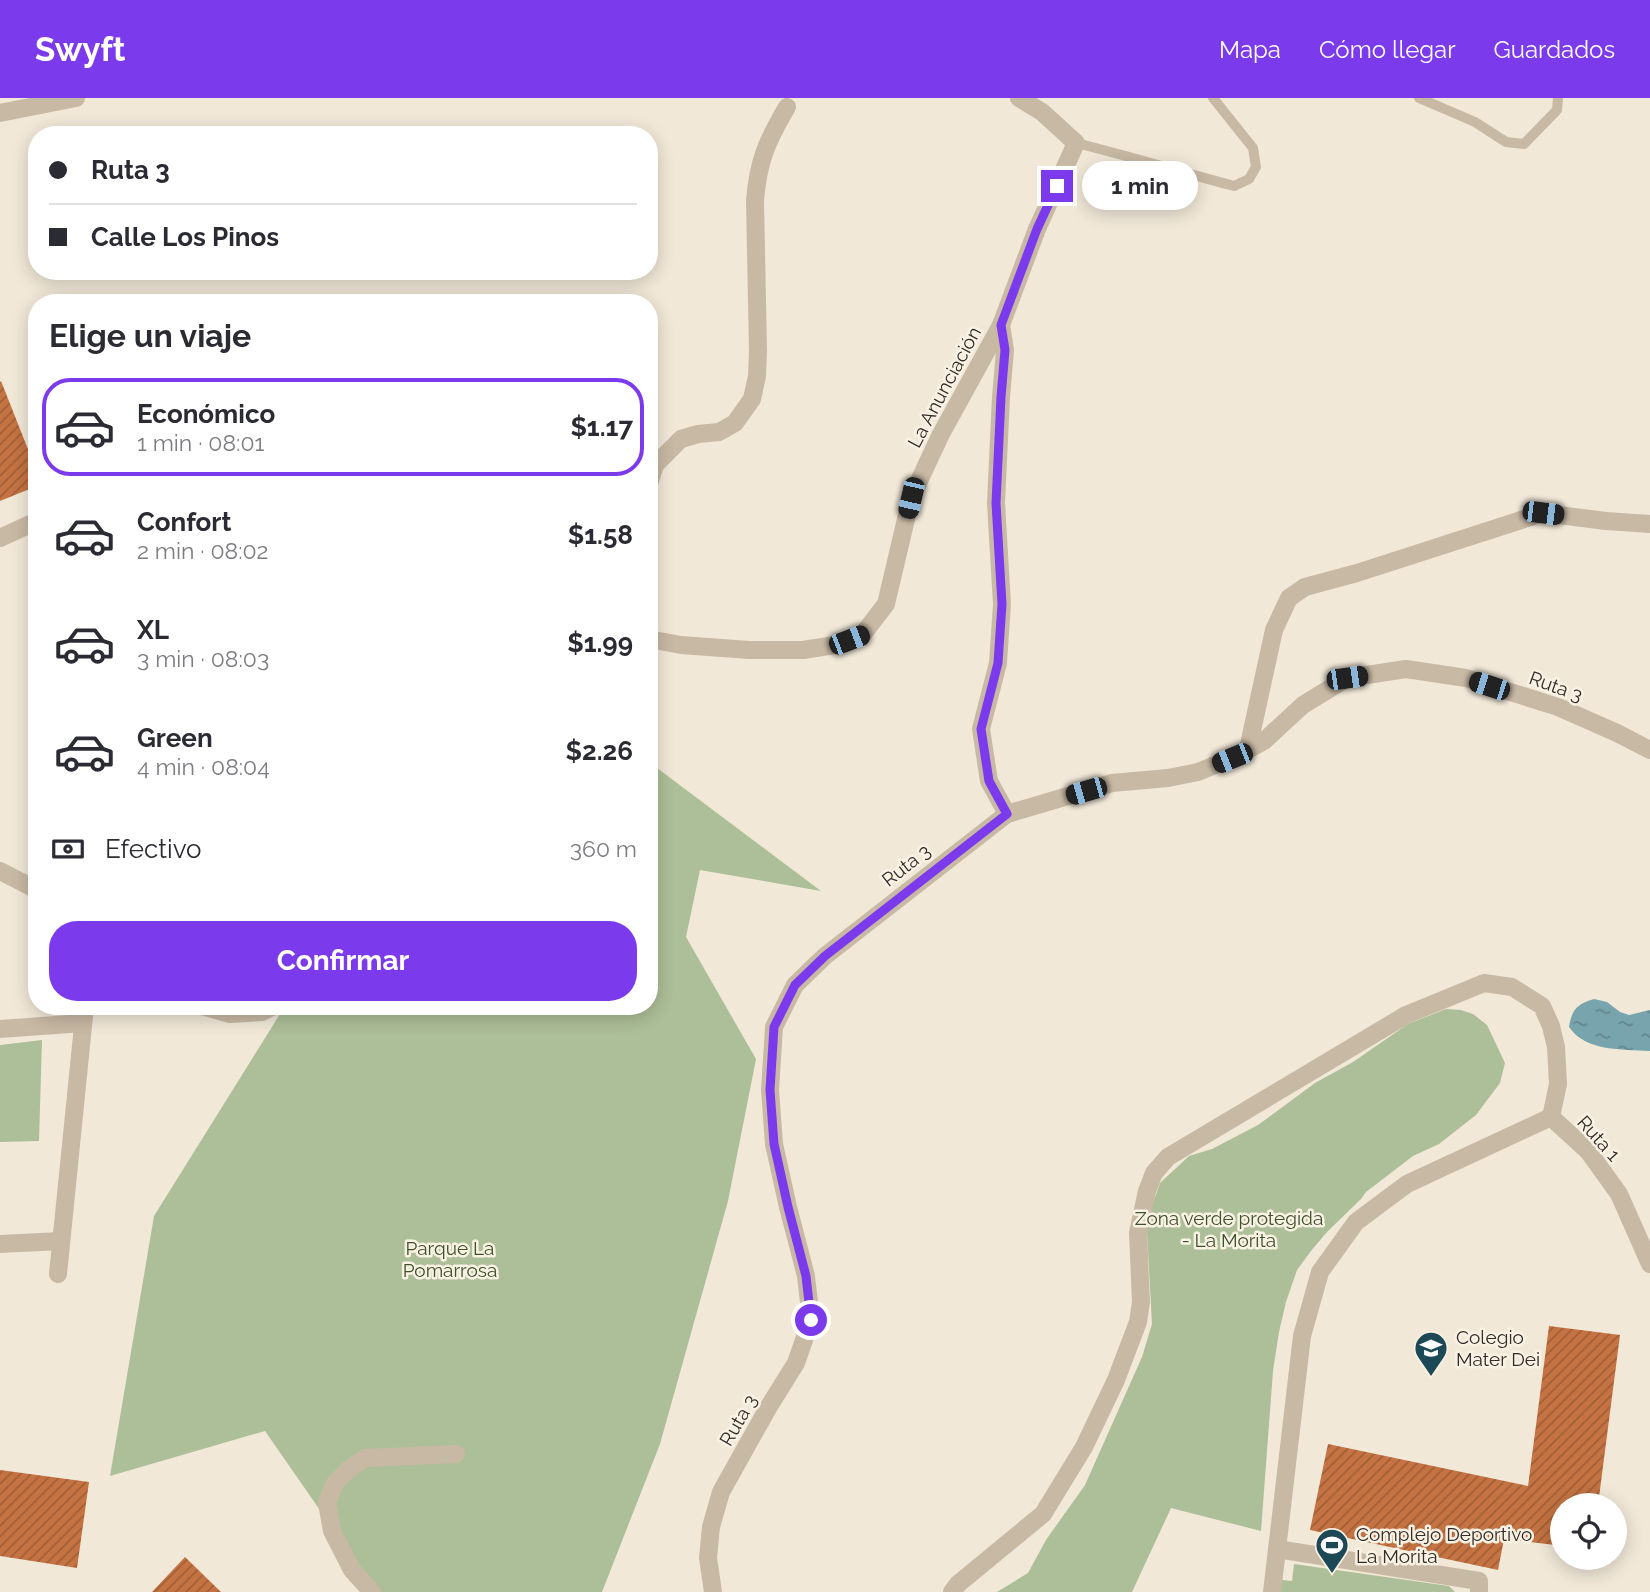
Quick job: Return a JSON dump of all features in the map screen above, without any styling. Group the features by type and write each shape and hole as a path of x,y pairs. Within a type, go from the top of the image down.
{"street":[{"path":"1018,98 1042,112 1076,143"},
{"path":"0,113 66,99"},
{"path":"658,462 681,439 719,432 735,424 752,399 757,376 755,201 758,169 765,147 787,107"},
{"name":"La Anunciación","path":"658,641 748,650 803,650 835,645 863,634 886,604 911,498 941,434 1001,325 1037,229 1076,143"},
{"path":"1001,325 1005,350 996,503 1002,604 998,663 981,729 989,781 1007,814"},
{"path":"1248,749 1274,630 1289,598 1305,587 1543,513 1650,524"},
{"path":"0,538 28,525"},
{"name":"Ruta 3","path":"713,1592 708,1558 711,1527 721,1492 796,1363 811,1320 806,1276 774,1144 770,1090 774,1027 795,985 825,956 1007,814 1112,783 1168,778 1198,772 1264,741 1303,705 1347,678 1406,669 1466,678 1558,707 1650,750"},
{"path":"0,871 28,885"},
{"path":"952,1592 958,1584 1043,1514 1084,1447 1116,1380 1138,1322 1141,1302 1138,1233 1147,1191 1154,1173 1168,1157 1406,1015 1484,983 1513,987 1542,1006 1551,1026 1556,1047 1558,1084 1551,1117 1407,1184 1356,1222 1320,1272 1302,1336 1272,1592"},
{"path":"0,1029 78,1015"},
{"path":"58,1274 84,1015"},
{"name":"Ruta 1","path":"1551,1117 1588,1151 1619,1194 1650,1264"},
{"path":"0,1244 61,1241"},
{"path":"372,1592 352,1570 332,1531 327,1503 335,1483 348,1469 365,1458 456,1454"},
{"path":"1278,1549 1479,1581 1479,1592"}],"lane":[{"path":"1076,143 1234,186 1248,179 1256,167 1253,148 1213,98"},
{"path":"1419,98 1475,121 1506,142 1524,144 1557,110 1558,98"}],"green space":[{"name":"Parque La Pomarrosa","path":"658,769 821,891 700,870 686,937 756,1059 728,1201 660,1444 602,1592 381,1592 365,1575 265,1431 110,1476 154,1216 279,1015 658,1015"},
{"name":"Zona verde protegida - La Morita","path":"1446,1009 1473,1014 1487,1025 1505,1063 1500,1083 1476,1115 1439,1144 1413,1156 1366,1192 1326,1233 1297,1270 1286,1302 1273,1371 1261,1531 1171,1508 1132,1592 997,1592 1028,1573 1046,1540 1085,1485 1142,1357 1152,1324 1147,1232 1160,1183 1189,1156 1212,1149 1258,1125 1315,1083 1353,1062 1408,1024"},
{"path":"42,1040 39,1141 0,1142 0,1045"},
{"name":"Complejo Deportivo La Morita","path":"1294,1564 1449,1586 1455,1592 1272,1592 1274,1579 1292,1581"}],"water":[{"path":"1594,999 1607,1002 1629,1015 1650,1010 1650,1051 1605,1048 1576,1035 1569,1027 1574,1012 1579,1005"}],"building":[{"path":"0,382 28,449 28,490 0,501"},
{"path":"1549,1326 1620,1335 1600,1493 1550,1493 1550,1544 1504,1539 1498,1570 1310,1530 1328,1444 1528,1486"},
{"path":"0,1470 89,1482 77,1568 0,1556"},
{"path":"185,1557 221,1592 152,1592"}],"place":[{"name":"Colegio Mater Dei","path":"1431,1378"},
{"name":"Complejo Deportivo La Morita","path":"1332,1575"}],"route":[{"path":"811,1320 806,1276 774,1144 770,1090 774,1027 795,985 825,956 1007,814 989,781 981,729 998,663 1002,604 996,503 1005,350 1001,325 1037,229 1057,186"}]}
